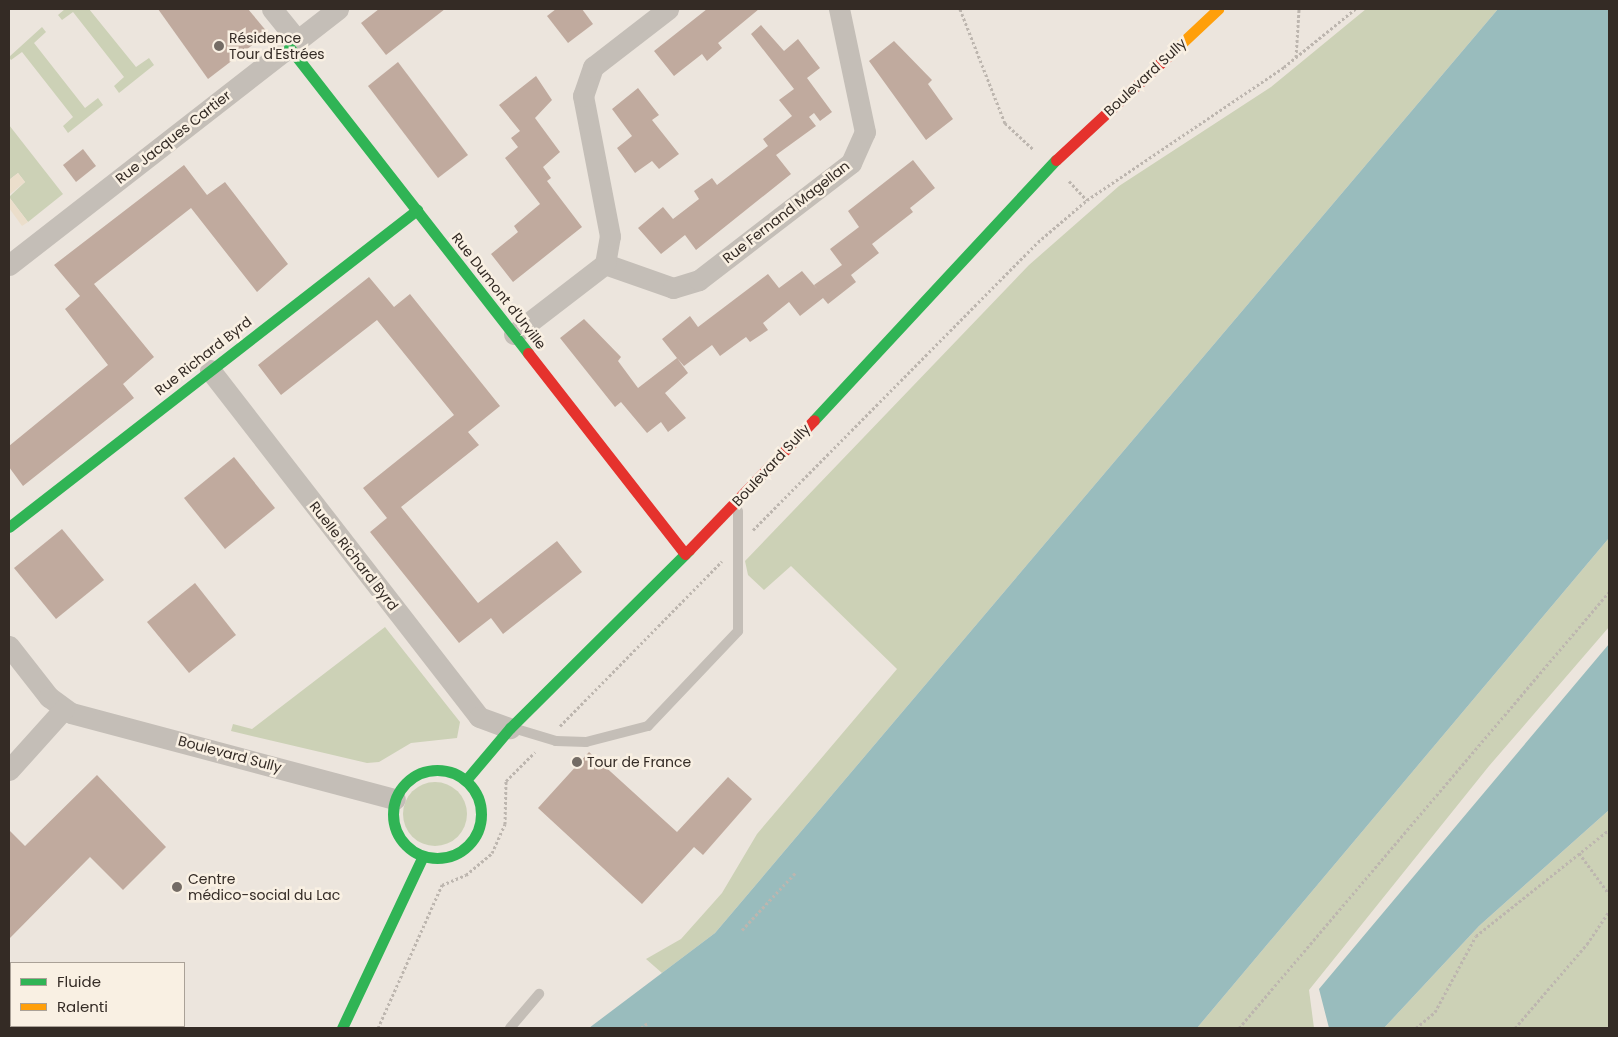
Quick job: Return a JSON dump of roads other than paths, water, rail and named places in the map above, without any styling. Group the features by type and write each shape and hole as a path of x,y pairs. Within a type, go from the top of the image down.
{"main road":[{"name":"Boulevard Sully","path":"1071,145 1218,9"},
{"name":"Rue Dumont d'Urville","path":"293,44 416,210 685,554"},
{"name":"Boulevard Sully","path":"466,780 510,728 738,502 1071,145 1152,52"},
{"name":"Rue Richard Byrd","path":"9,527 416,210"},
{"path":"425,771 454,772 466,780 482,806 476,836 453,856 423,856 401,840 392,813 395,799 402,786 425,771"},
{"path":"342,1028 423,856"}],"street":[{"path":"272,9 293,44"},
{"name":"Rue Jacques Cartier","path":"9,265 338,9"},
{"path":"514,334 605,264 610,236 583,96 592,67 668,9"},
{"name":"Rue Fernand Magellan","path":"605,264 673,288 699,280 851,163 865,132 839,9"},
{"name":"Ruelle Richard Byrd","path":"210,370 479,717 510,728"},
{"path":"9,646 64,709 9,770"},
{"name":"Boulevard Sully","path":"64,709 395,799"}],"lane":[{"path":"510,728 548,738 586,742 648,726 738,631 735,548 738,502"},
{"path":"510,1028 539,994"}],"water":[{"path":"1498,9 1609,9 1609,538 1197,1028 589,1028 715,933"},
{"path":"1609,644 1609,810 1479,926 1384,1028 1329,1028 1319,989"}],"place":[{"name":"Résidence Tour d'Estrées","path":"219,46"},
{"name":"Tour de France","path":"577,762"},
{"name":"Centre médico-social du Lac","path":"177,887"}]}
